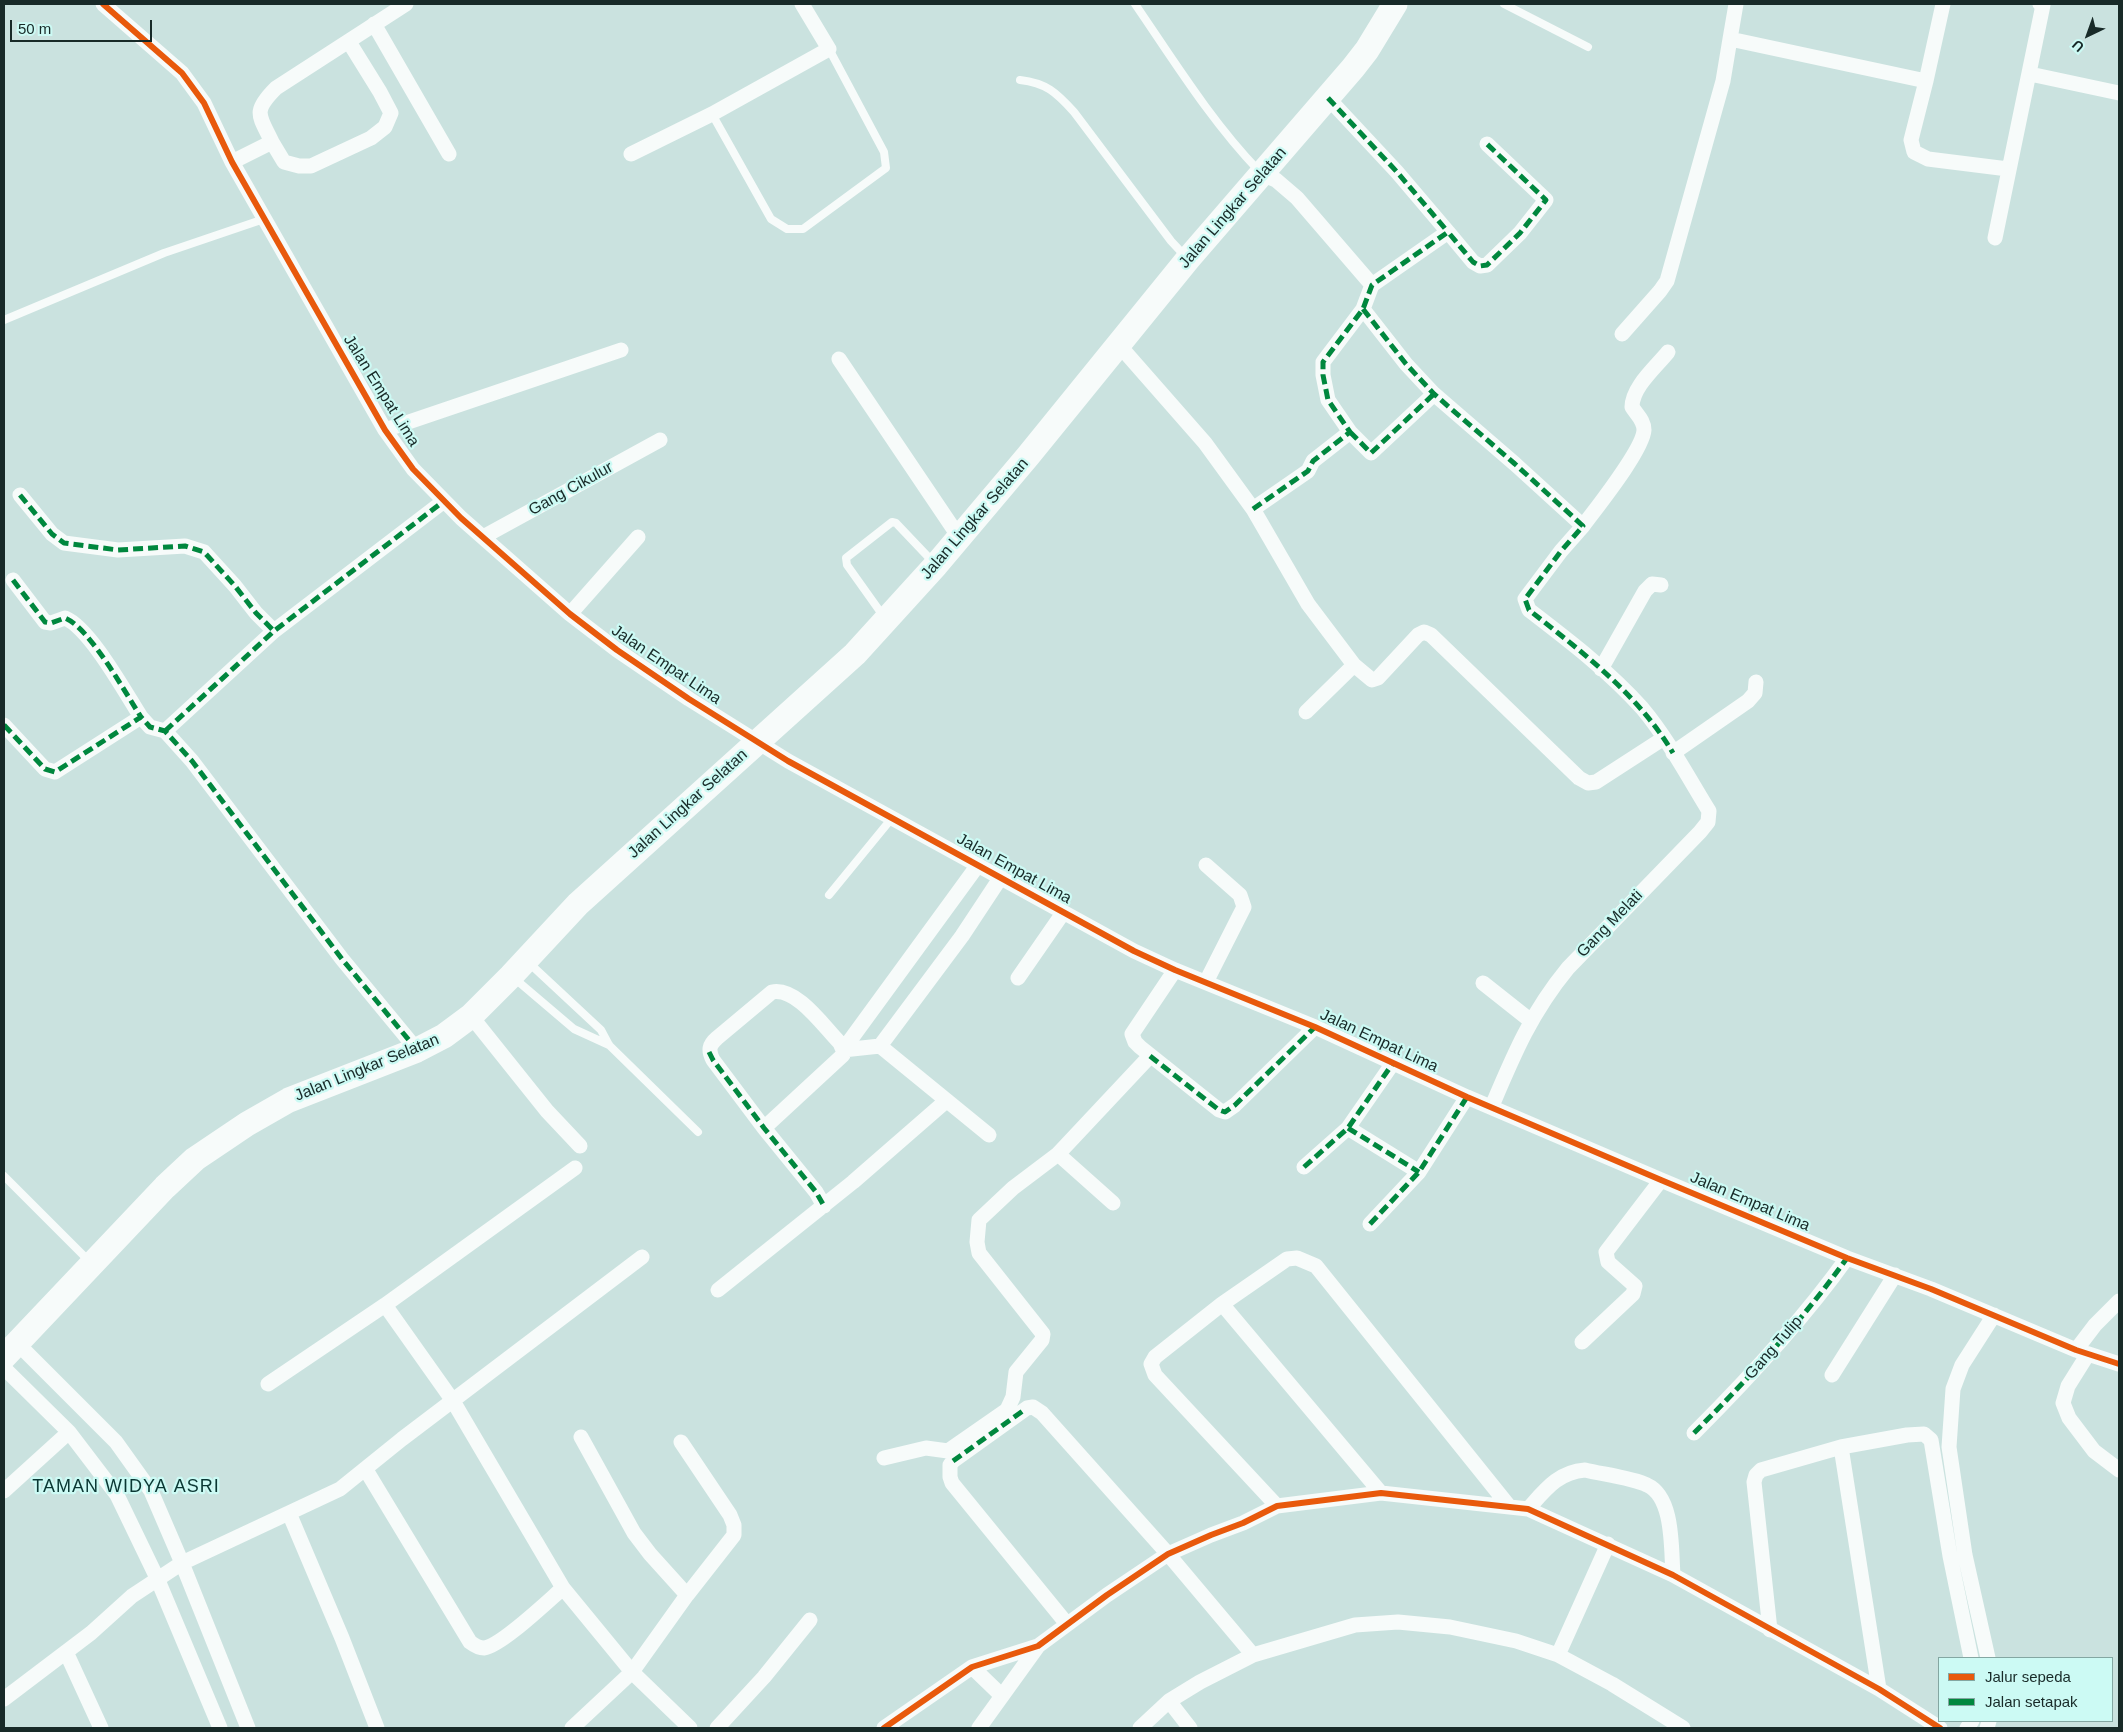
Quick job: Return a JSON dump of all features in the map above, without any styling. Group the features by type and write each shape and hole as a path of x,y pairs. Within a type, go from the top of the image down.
{"highway":[{"name":"Jalan Lingkar Selatan","path":"11,1350 165,1187 195,1160 247,1124 289,1100 417,1050 444,1036 471,1016 519,968 578,904 810,695 887,621 1028,456 1188,260 1328,98 1367,50 1395,4"}],"street":[{"name":"Jalan Empat Lima","path":"103,4 182,72 204,103 232,162 264,219 385,430 413,469 444,501 570,614 617,650 681,694 788,762 1134,951 1175,970 1315,1027 1467,1097 1492,1106 1661,1180 1848,1258 2082,1352 2119,1364"},
{"path":"348,42 391,113 385,127 371,138 311,166 299,166 284,162 260,116 261,102 276,88 406,4"},
{"path":"631,154 712,114 829,49 802,4"},
{"path":"1622,334 1656,296 1667,280 1723,81 1736,4"},
{"path":"1944,4 1911,140 1914,152 1928,159 2008,169"},
{"path":"1995,238 2008,169 2030,74 2042,4"},
{"path":"374,24 449,154"},
{"path":"1729,45 1926,80"},
{"path":"2030,74 2119,93"},
{"path":"1328,98 1397,172 1473,262 1480,266 1487,264 1520,233 1546,200 1487,144"},
{"path":"232,162 272,142"},
{"path":"1262,174 1276,180 1297,198 1372,285"},
{"path":"1434,394 1371,453 1350,432 1328,400 1323,375 1323,362 1363,309 1372,285 1448,232"},
{"path":"1363,309 1406,364 1434,394 1584,526 1638,447 1644,431 1642,420 1632,407 1632,400 1637,390 1668,352"},
{"path":"1119,345 1205,443 1253,509 1308,604 1354,665 1372,680 1378,678 1418,635 1424,632 1432,636 1579,778 1588,783 1596,782 1664,738"},
{"path":"385,430 621,350"},
{"path":"839,359 959,537"},
{"path":"1253,509 1308,471 1313,461 1350,432"},
{"name":"Gang Cikulur","path":"483,537 660,440"},
{"path":"20,495 52,534 64,543 118,550 185,546 204,552 235,586 256,613 274,631"},
{"path":"165,731 274,631 444,501"},
{"name":"Gang Melati","path":"1492,1106 1521,1039 1543,1000 1568,968 1708,822 1709,811 1664,738 1642,708 1601,669 1529,610 1525,599 1561,550 1584,526"},
{"path":"570,614 638,537"},
{"path":"13,580 45,622 51,623 65,618 78,626 103,658 141,717 150,727 165,731 192,761 336,951 417,1050"},
{"path":"1601,669 1645,591 1652,584 1661,585"},
{"path":"1306,712 1354,665"},
{"path":"1673,753 1748,701 1755,693 1756,682"},
{"path":"4,725 45,769 55,772 141,717"},
{"path":"1206,865 1240,895 1244,907 1206,982"},
{"path":"764,1128 842,1055 843,1050 978,866"},
{"path":"880,1046 962,936 1001,877"},
{"path":"1018,978 1064,913"},
{"path":"1175,970 1132,1034 1135,1042 1150,1056 1219,1110 1225,1112 1235,1105 1315,1027"},
{"path":"1483,983 1531,1021"},
{"path":"824,1206 816,1192 764,1128 709,1052 710,1044 772,992 781,990 798,1000 840,1043 843,1050"},
{"path":"471,1016 547,1111 580,1146"},
{"path":"843,1050 880,1046 989,1135"},
{"path":"884,1458 926,1448 948,1450 1007,1410 1011,1404 1016,1372 1040,1343 1043,1334 979,1253 977,1242 979,1220 1013,1188 1058,1154 1150,1056"},
{"path":"1304,1167 1348,1128 1393,1063"},
{"path":"1370,1224 1419,1172 1467,1097"},
{"path":"718,1290 824,1206 946,1101"},
{"path":"1348,1128 1419,1172"},
{"path":"1058,1154 1113,1203"},
{"path":"268,1384 385,1305 575,1168"},
{"path":"1582,1342 1633,1294 1635,1286 1608,1262 1606,1252 1661,1180"},
{"path":"4,1699 66,1652 132,1596 182,1562 340,1489 642,1257"},
{"path":"1277,1506 1155,1375 1150,1364 1222,1304 1287,1259 1297,1258 1316,1266 1508,1505"},
{"name":"Gang Tulip","path":"1694,1433 1743,1384 1790,1331 1848,1258"},
{"path":"1832,1375 1894,1275"},
{"path":"2119,1301 2095,1325 2068,1386 2063,1403 2069,1418 2094,1451 2119,1470"},
{"path":"1222,1304 1381,1493"},
{"path":"385,1305 453,1401 563,1588 632,1672 690,1728"},
{"path":"1988,1657 1965,1555 1949,1447 1953,1389 1962,1365 1994,1316"},
{"path":"11,1350 116,1442 150,1492 182,1562 248,1728"},
{"path":"4,1368 69,1432 117,1496 157,1578 220,1728"},
{"path":"1067,1624 952,1483 950,1477 950,1465 953,1462 1024,1410 1033,1407 1042,1413 1168,1554 1253,1655"},
{"path":"4,1491 69,1432"},
{"path":"1770,1630 1754,1482 1756,1475 1761,1470 1841,1447 1906,1435 1924,1434 1931,1440 1950,1556 1971,1657"},
{"path":"581,1437 634,1533 650,1554 687,1594"},
{"path":"572,1728 632,1672 687,1594 734,1535 734,1525 730,1514 680,1442"},
{"path":"1841,1447 1878,1689"},
{"path":"366,1470 470,1642 474,1645 485,1648 503,1638 563,1588"},
{"path":"1528,1508 1550,1483 1565,1474 1576,1471 1585,1470 1647,1485 1659,1496 1667,1509 1673,1575"},
{"path":"979,1728 1038,1646 1168,1554 1243,1523 1277,1506 1381,1493 1528,1508 1673,1575 1878,1689 1940,1728"},
{"path":"289,1513 342,1638 377,1728"},
{"path":"1558,1655 1608,1544"},
{"path":"717,1728 764,1677 810,1620"},
{"path":"1140,1728 1169,1701 1200,1682 1253,1655 1355,1625 1398,1622 1450,1627 1516,1641 1558,1655 1612,1684 1683,1728"},
{"path":"884,1728 972,1667 1038,1646"},
{"path":"66,1652 101,1728"},
{"path":"972,1667 1002,1695"},
{"path":"1169,1701 1190,1728"},
{"path":"1651,1728 1658,1714"}],"lane":[{"path":"1135,4 1240,151 1262,174"},
{"path":"1504,4 1588,47"},
{"path":"712,114 771,219 788,229 803,229 886,168 884,152 829,49"},
{"path":"1020,80 1037,82 1057,93 1074,112 1171,241 1188,260"},
{"path":"4,320 164,253 264,219"},
{"path":"887,621 847,565 846,558 892,522 896,523 936,565"},
{"path":"829,895 892,818"},
{"path":"519,968 574,1029 609,1045"},
{"path":"519,968 601,1030 609,1045 698,1132"},
{"path":"4,1176 85,1272"}],"marked path":[{"path":"1328,98 1397,172 1448,232"},
{"path":"1253,509 1308,471 1313,461 1350,432 1328,400 1323,375 1323,362 1363,309 1372,285 1448,232 1473,262 1480,266 1487,265 1520,233 1546,200 1487,144"},
{"path":"1363,309 1406,364 1434,394 1583,526 1561,551 1525,599 1529,610 1608,675 1643,712 1673,753"},
{"path":"1350,432 1371,453 1434,394"},
{"path":"20,495 52,534 64,543 118,550 185,546 204,552 235,586 256,613 274,631"},
{"path":"165,731 274,631 444,501"},
{"path":"13,580 45,622 51,623 65,618 75,624 85,634 107,663 141,717"},
{"path":"4,725 45,769 55,772 141,717 150,727 165,731 192,761 342,959 417,1050"},
{"path":"1150,1056 1219,1110 1225,1112 1235,1105 1315,1027"},
{"path":"709,1052 764,1128 816,1192 824,1206"},
{"path":"1304,1167 1348,1128 1393,1063"},
{"path":"1370,1224 1419,1172 1467,1097"},
{"path":"1348,1128 1419,1172"},
{"path":"1694,1433 1774,1348 1812,1304 1847,1258"},
{"path":"953,1461 1024,1410"}],"cycle path":[{"path":"103,4 182,73 204,103 232,162 385,430 413,469 461,518 570,614 617,650 689,699 788,761 1134,951 1175,970 1315,1027 1467,1097 1847,1258 1931,1289 2076,1350 2119,1364"},
{"path":"884,1728 972,1667 1038,1646 1107,1595 1168,1554 1243,1523 1277,1506 1381,1493 1528,1509 1673,1575 1879,1689 1940,1728"}],"district":[{"name":"TAMAN WIDYA ASRI","path":"126,1487"}]}
